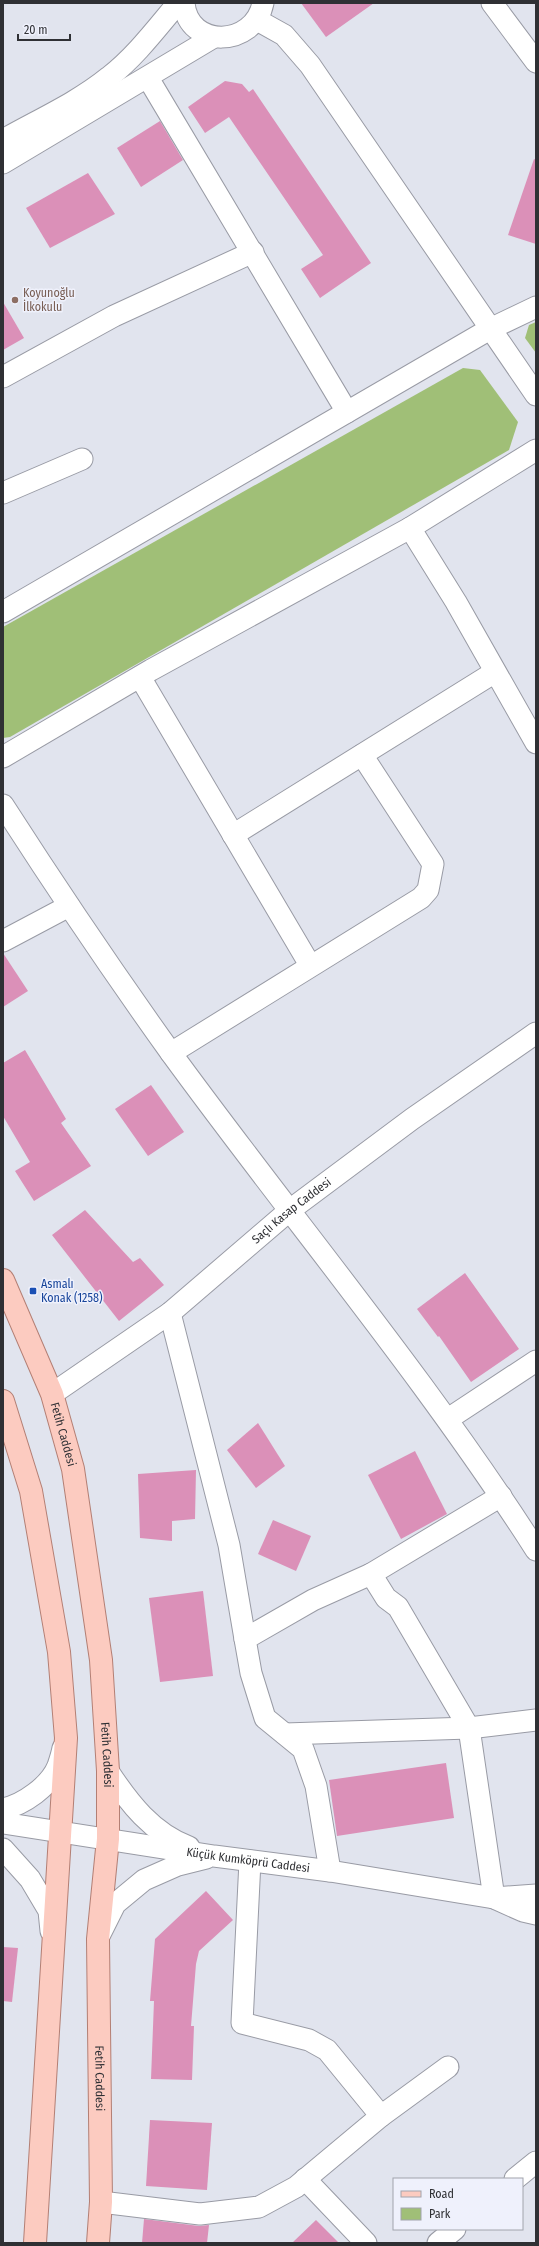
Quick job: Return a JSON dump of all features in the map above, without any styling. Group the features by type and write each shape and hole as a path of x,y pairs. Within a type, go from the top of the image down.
{"main road":[{"name":"Fetih Caddesi","path":"3,1280 52,1394 73,1469 101,1660 108,1771 108,1839 98,1939 101,2202 98,2243"},
{"path":"5,1410 33,1499 59,1652 66,1738 35,2243"}],"street":[{"path":"3,140 85,94 109,77 128,60 178,3"},
{"path":"184,3 188,17 195,26 204,33 214,37 226,38 238,35 249,29 261,7 310,65 536,395"},
{"path":"492,3 536,62"},
{"path":"3,163 148,78 214,37"},
{"path":"148,78 347,412"},
{"path":"3,377 114,316 253,252"},
{"path":"3,612 490,329 536,308"},
{"path":"3,757 140,677 410,528 536,450"},
{"path":"3,493 82,459"},
{"path":"410,528 456,602 536,743"},
{"path":"234,835 495,672"},
{"path":"140,677 310,966"},
{"path":"172,1053 421,898 428,890 433,864 362,755"},
{"path":"3,805 69,906 172,1053 448,1419 536,1550"},
{"path":"3,941 69,906"},
{"name":"Saçlı Kasap Caddesi","path":"52,1394 170,1313 290,1210 412,1119 536,1033"},
{"path":"170,1313 229,1545 251,1673 265,1718 303,1749 316,1786 330,1871"},
{"path":"448,1419 536,1362"},
{"path":"245,1639 313,1600 371,1574 501,1496"},
{"path":"371,1574 386,1598 398,1607 469,1728 494,1898"},
{"path":"285,1734 469,1728 536,1720"},
{"path":"3,1809 10,1808 37,1793 58,1767 66,1738"},
{"path":"108,1771 127,1801 146,1820 176,1842 214,1856"},
{"name":"Küçük Kumköprü Caddesi","path":"3,1823 214,1856 330,1871 494,1898"},
{"path":"3,1849 30,1878 49,1911 53,1967"},
{"path":"98,1939 115,1904 144,1880 178,1865 214,1856"},
{"path":"250,1861 242,2023 309,2040 327,2050 381,2116"},
{"path":"494,1898 530,1894 536,1895"},
{"path":"494,1898 523,1911 536,1914"},
{"path":"101,2202 200,2214 259,2207 296,2187 381,2116 448,2067"},
{"path":"516,2178 536,2162"},
{"path":"305,2179 366,2243"},
{"path":"438,2243 454,2230"}],"green space":[{"path":"536,322 536,353 525,338 529,325"},
{"path":"463,368 480,370 518,422 509,450 10,737 3,738 3,627"}],"building":[{"path":"301,3 374,3 326,37"},
{"path":"225,81 242,84 249,92 253,89 371,263 320,298 301,269 323,255 229,117 205,133 188,107"},
{"path":"160,121 183,160 141,187 117,148"},
{"path":"534,159 536,160 536,244 508,235"},
{"path":"88,173 115,214 50,248 26,208"},
{"path":"3,302 24,338 3,350"},
{"path":"3,953 28,991 3,1007"},
{"path":"25,1050 66,1119 61,1123 91,1166 34,1201 15,1171 30,1162 3,1116 3,1063"},
{"path":"151,1085 184,1132 148,1156 115,1109"},
{"path":"85,1210 133,1262 140,1258 164,1285 119,1321 52,1235"},
{"path":"465,1273 519,1349 471,1382 439,1336 438,1337 417,1309"},
{"path":"258,1423 285,1466 256,1488 227,1450"},
{"path":"415,1451 447,1514 401,1539 368,1475"},
{"path":"196,1470 195,1519 172,1521 172,1541 140,1538 138,1474"},
{"path":"273,1520 311,1536 296,1571 258,1554"},
{"path":"203,1591 213,1676 160,1682 149,1598"},
{"path":"446,1763 454,1818 337,1836 329,1780"},
{"path":"206,1891 233,1920 199,1951 196,1964 191,2026 194,2026 192,2080 151,2079 154,2001 150,2001 155,1939"},
{"path":"3,1947 18,1948 12,2002 3,2001"},
{"path":"150,2120 212,2123 207,2190 146,2186"},
{"path":"144,2219 199,2226 209,2225 207,2243 142,2243"},
{"path":"316,2220 339,2243 292,2243"}],"place":[{"name":"Koyunoğlu İlkokulu","path":"15,300"},
{"name":"Asmalı Konak (1258)","path":"33,1291"}]}
